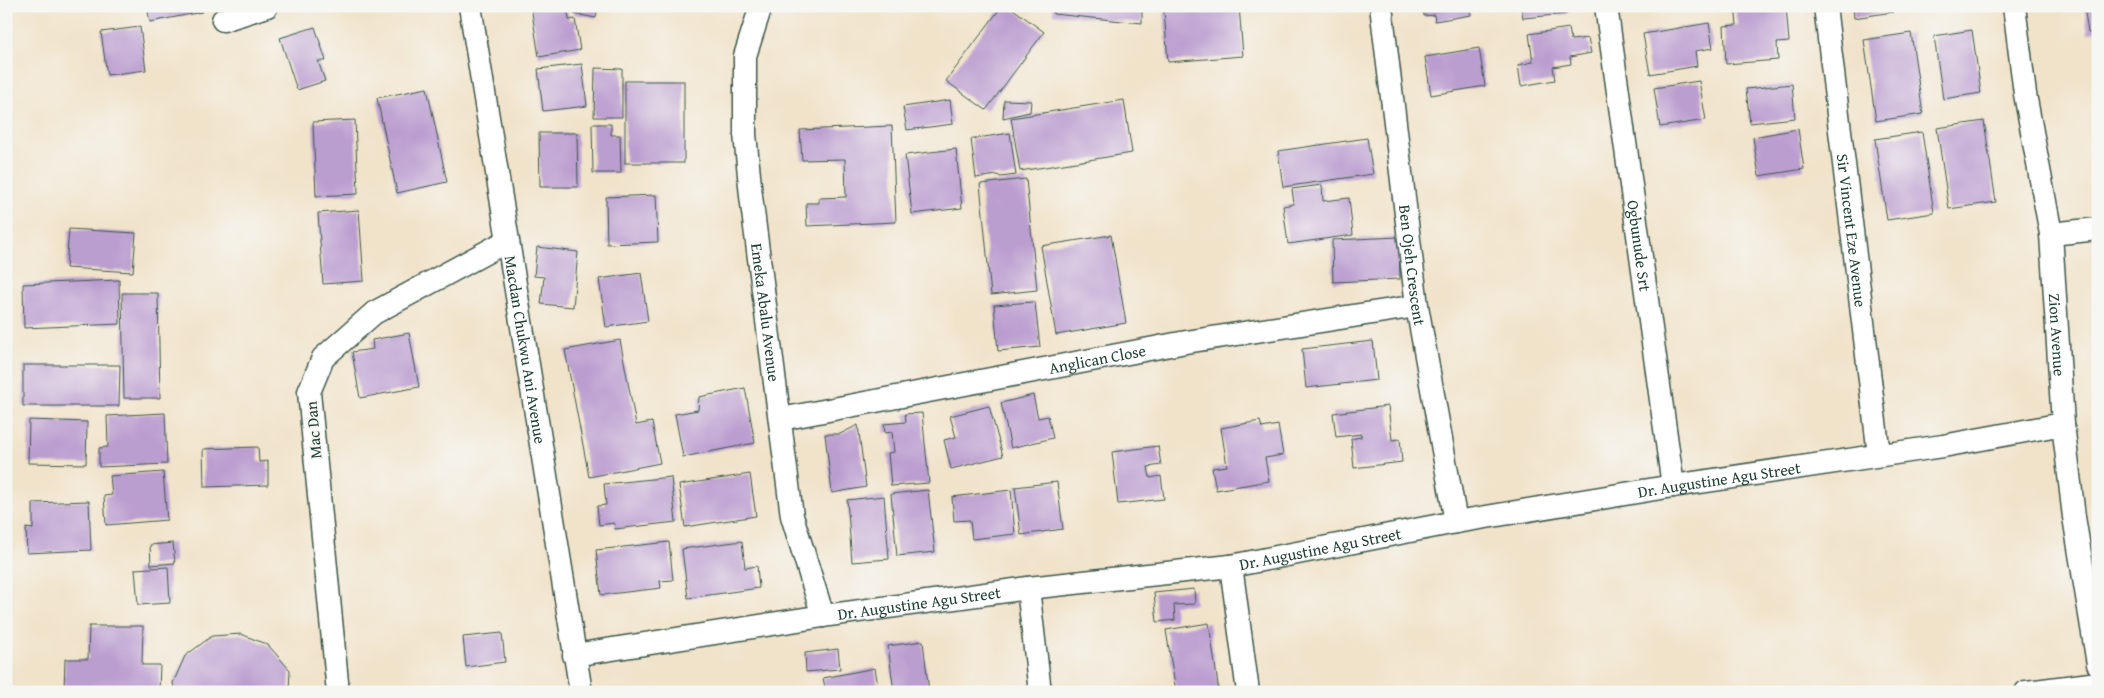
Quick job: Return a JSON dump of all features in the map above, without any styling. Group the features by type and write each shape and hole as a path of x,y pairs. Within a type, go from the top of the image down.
{"street":[{"path":"224,20 266,6"},
{"name":"Macdan Chukwu Ani Avenue","path":"470,6 581,692"},
{"name":"Emeka Abalu Avenue","path":"761,6 745,56 746,134 760,278 781,419 792,516 823,616"},
{"name":"Ben Ojeh Crescent","path":"1381,6 1417,306 1456,522"},
{"name":"Ogbunude Srt","path":"1606,6 1674,486"},
{"name":"Sir Vincent Eze Avenue","path":"1825,6 1880,455"},
{"name":"Zion Avenue","path":"2014,6 2025,94 2051,234 2063,424 2074,516 2098,664"},
{"path":"2051,234 2098,229"},
{"name":"Mac Dan","path":"338,692 309,392 323,358 374,312 507,241"},
{"name":"Anglican Close","path":"781,419 1186,342 1417,306"},
{"name":"Dr. Augustine Agu Street","path":"574,655 823,616 1028,588 1231,566 1456,522 1674,486 1943,446 2063,424"},
{"path":"1231,566 1248,692"},
{"path":"1028,588 1040,692"},
{"path":"2026,692 2098,683"}],"building":[{"path":"147,6 200,6 202,12 150,22"},
{"path":"531,6 567,6 569,20 575,19 580,50 539,57"},
{"path":"575,6 598,6 596,18 574,14"},
{"path":"1002,6 1009,6 1044,32 986,110 946,81"},
{"path":"1053,6 1142,6 1142,23 1053,14"},
{"path":"1239,6 1243,56 1168,62 1164,10"},
{"path":"1423,6 1470,6 1471,15 1435,21 1434,15 1424,16"},
{"path":"1521,6 1566,6 1567,14 1523,18"},
{"path":"1735,6 1786,6 1789,42 1777,43 1778,60 1726,64 1724,26 1737,25"},
{"path":"1853,6 1892,6 1893,12 1854,18"},
{"path":"2084,6 2098,6 2098,32 2088,33"},
{"path":"1709,23 1713,48 1695,51 1697,66 1650,74 1643,34"},
{"path":"140,27 146,70 107,75 101,32"},
{"path":"315,27 326,61 318,61 325,81 297,90 280,38"},
{"path":"1569,28 1571,40 1588,38 1591,53 1570,57 1571,64 1553,67 1555,80 1521,86 1518,65 1533,62 1529,34"},
{"path":"1972,30 1981,93 1943,99 1934,36"},
{"path":"1911,33 1923,114 1876,121 1864,40"},
{"path":"1479,48 1485,86 1431,95 1425,57"},
{"path":"582,64 587,106 543,111 538,69"},
{"path":"595,68 622,69 622,117 594,117"},
{"path":"625,81 684,81 684,163 625,163"},
{"path":"1699,81 1706,120 1660,127 1654,88"},
{"path":"1792,84 1795,118 1750,123 1746,89"},
{"path":"427,88 447,182 397,193 377,98"},
{"path":"950,100 953,124 907,130 903,107"},
{"path":"1004,100 1031,101 1030,112 1003,118"},
{"path":"1124,100 1132,153 1020,171 1011,118"},
{"path":"355,120 358,194 316,196 313,122"},
{"path":"1984,121 1996,202 1949,209 1937,128"},
{"path":"592,124 611,124 611,135 620,135 621,173 593,173"},
{"path":"892,126 896,222 807,226 806,203 819,203 819,198 846,197 845,159 802,160 800,130"},
{"path":"1798,129 1804,169 1759,176 1753,137"},
{"path":"1922,132 1934,213 1887,220 1875,139"},
{"path":"539,133 577,133 578,187 540,187"},
{"path":"1010,133 1016,175 976,178 971,139"},
{"path":"1367,138 1373,174 1283,187 1278,151"},
{"path":"956,149 962,208 912,214 905,155"},
{"path":"1026,179 1037,290 991,295 980,184"},
{"path":"1322,185 1323,201 1349,198 1353,235 1288,244 1283,206 1294,204 1292,189"},
{"path":"656,195 658,242 607,244 606,197"},
{"path":"359,210 364,281 323,284 318,213"},
{"path":"69,229 136,233 133,272 66,268"},
{"path":"1111,235 1126,323 1056,335 1041,246"},
{"path":"1399,237 1400,279 1333,282 1332,240"},
{"path":"537,247 578,252 573,307 541,304 544,277 534,276"},
{"path":"641,273 648,321 606,327 599,279"},
{"path":"119,280 120,324 24,328 23,284"},
{"path":"122,293 158,293 160,398 124,398"},
{"path":"1035,303 1040,347 998,351 994,305"},
{"path":"409,333 419,387 360,398 352,352 373,349 372,340"},
{"path":"620,340 636,425 652,422 660,463 589,477 565,350"},
{"path":"1373,341 1377,380 1306,388 1302,349"},
{"path":"23,365 120,365 119,406 23,406"},
{"path":"745,388 755,443 683,457 675,414 698,410 699,397"},
{"path":"1033,395 1038,418 1048,416 1053,438 1011,448 1001,403"},
{"path":"989,406 1003,456 951,469 944,440 956,437 950,416"},
{"path":"1388,406 1392,440 1400,439 1402,462 1354,468 1351,439 1361,437 1361,434 1336,437 1333,413"},
{"path":"165,413 167,464 99,467 99,448 108,447 107,416"},
{"path":"922,413 929,483 891,486 888,453 894,452 892,432 885,433 884,424 906,422 905,414"},
{"path":"29,420 87,422 86,464 28,463"},
{"path":"1260,421 1262,428 1278,425 1283,455 1265,458 1269,481 1216,490 1212,468 1227,466 1221,428"},
{"path":"858,425 866,487 832,493 825,434 840,434"},
{"path":"1158,446 1161,465 1148,467 1150,478 1161,476 1164,499 1118,504 1112,452"},
{"path":"258,447 259,462 268,461 268,485 204,487 203,449"},
{"path":"163,472 167,520 106,525 104,496 112,495 110,476"},
{"path":"750,474 756,516 685,527 679,485"},
{"path":"671,477 676,522 615,529 614,523 599,525 597,506 606,505 604,484"},
{"path":"1057,482 1063,529 1021,535 1015,487"},
{"path":"928,490 935,552 897,556 891,494"},
{"path":"1011,490 1015,534 972,539 970,520 954,521 952,497"},
{"path":"884,496 889,559 852,562 847,500"},
{"path":"89,501 91,550 27,553 26,528 33,529 33,503"},
{"path":"742,541 745,568 757,566 759,588 688,598 682,549"},
{"path":"669,542 673,580 660,581 661,588 601,595 596,550"},
{"path":"173,543 175,563 151,565 150,545"},
{"path":"168,567 170,603 138,605 135,569"},
{"path":"1194,589 1195,604 1174,605 1175,620 1157,622 1154,593"},
{"path":"1209,623 1219,692 1176,692 1166,630"},
{"path":"89,626 143,626 142,665 160,665 159,692 64,692 65,659 88,659"},
{"path":"502,633 505,662 466,667 463,637"},
{"path":"241,634 268,645 290,670 289,692 175,692 173,683 185,656 212,636"},
{"path":"923,641 929,692 894,692 888,646"},
{"path":"838,649 840,669 806,672 805,653"},
{"path":"875,668 879,692 826,692 823,678"}]}
